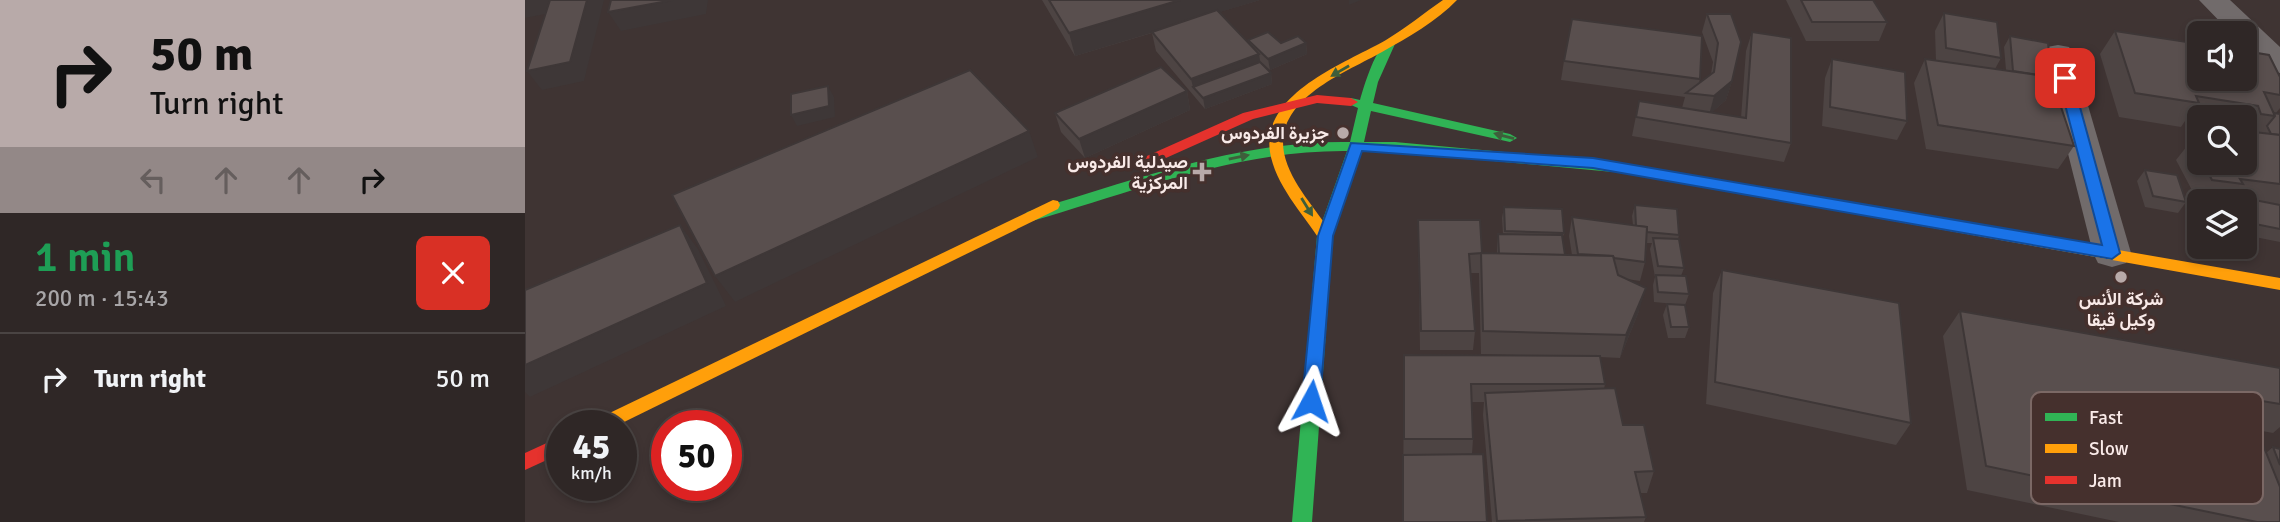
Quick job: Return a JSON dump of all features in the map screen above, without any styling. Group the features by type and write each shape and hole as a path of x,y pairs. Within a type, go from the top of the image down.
{"main road":[{"path":"1325,236 1282,165 1275,137 1279,123 1293,103 1331,76 1389,44 1451,0"},
{"path":"1302,522 1325,236 1356,146 1365,103 1378,62 1389,44"},
{"path":"632,410 1032,216 1227,125 1293,103 1341,100 1365,103 1526,142 1593,163"},
{"path":"1032,216 1179,172 1276,149 1356,146 1593,163 2280,284"},
{"path":"525,462 546,452"}],"street":[{"path":"2213,0 2280,64"},
{"path":"2058,54 2112,253"}],"building":[{"path":"550,0 587,0 570,62 527,71"},
{"path":"611,0 673,0 608,12"},
{"path":"1049,0 1180,0 1069,33"},
{"path":"1801,0 1873,0 1887,22 1812,22"},
{"path":"1217,10 1259,54 1191,79 1152,32"},
{"path":"1944,13 1997,22 2001,58 1946,48"},
{"path":"1707,14 1731,14 1741,42 1732,81 1714,96 1686,93 1714,72 1718,43"},
{"path":"1572,19 1702,36 1700,79 1564,61"},
{"path":"2115,31 2187,42 2187,91 2257,91 2257,53 2269,55 2280,77 2280,95 2264,92 2275,116 2261,114 2257,105 2196,96 2199,103 2135,93"},
{"path":"1268,32 1281,43 1298,36 1306,43 1268,59 1248,40"},
{"path":"1752,32 1791,38 1791,143 1636,117 1639,101 1746,118"},
{"path":"2010,36 2048,43 2052,81 2051,77 2013,71"},
{"path":"1832,59 1905,72 1907,121 1830,107"},
{"path":"1925,59 2051,77 2074,146 1938,125"},
{"path":"1260,62 1271,73 1203,98 1193,87"},
{"path":"1161,67 1187,91 1079,139 1055,113"},
{"path":"970,70 1029,131 715,276 672,195"},
{"path":"828,86 829,106 791,115 791,94"},
{"path":"2274,113 2280,114 2280,135 2271,134 2267,126 2275,116"},
{"path":"2257,132 2280,135 2280,184 2240,179 2243,184 2212,180 2209,175 2257,175"},
{"path":"2145,170 2177,175 2186,202 2153,196"},
{"path":"2257,201 2280,205 2280,229 2257,224"},
{"path":"1635,205 1677,209 1679,235 1647,232 1647,227 1636,226"},
{"path":"1504,207 1562,209 1564,233 1505,231"},
{"path":"1572,217 1647,227 1645,262 1613,256 1578,254"},
{"path":"1418,220 1480,220 1482,253 1469,254 1475,331 1421,331"},
{"path":"680,225 707,283 525,365 525,290"},
{"path":"1498,234 1562,235 1565,255 1499,254"},
{"path":"1653,238 1679,239 1684,268 1658,266"},
{"path":"1481,253 1613,256 1618,275 1646,288 1626,335 1483,331"},
{"path":"1722,270 1899,303 1911,423 1715,382"},
{"path":"1656,275 1686,276 1689,294 1658,292"},
{"path":"1667,304 1685,305 1689,327 1671,327"},
{"path":"1960,311 2280,368 2280,404 2263,401 2263,392 2031,392 2031,475 1986,466"},
{"path":"1404,355 1600,356 1605,384 1471,384 1473,439 1404,439"},
{"path":"1615,388 1623,425 1644,425 1654,471 1635,472 1646,517 1497,521 1485,393"},
{"path":"2263,445 2280,487 2280,522 2257,522 2170,504 2263,504"},
{"path":"2273,447 2280,449 2280,465"},
{"path":"1483,454 1487,522 1403,522 1403,455"}],"traffic: fast":[{"path":"1302,522 1325,236 1356,146 1371,82 1389,44"},
{"path":"1351,102 1510,138"},
{"path":"1032,216 1167,175 1254,154 1317,146 1395,147 1613,167"}],"traffic: slow":[{"path":"1325,236 1294,191 1281,166 1276,141 1279,124 1289,108 1319,82 1397,38 1451,0"},
{"path":"632,410 1053,205"},
{"path":"1910,219 2280,284"}],"traffic: jam":[{"path":"1143,163 1248,116 1317,99 1351,102"},
{"path":"1613,167 1910,219"},
{"path":"525,462 546,452"}],"place":[{"name":"جزيرة الفردوس","path":"1343,133"},
{"name":"صيدلية الفردوس المركزية","path":"1202,172"},
{"name":"شركة الأنس وكيل قيقا","path":"2121,277"}],"route":[{"path":"1311,401 1325,236 1356,146 1593,163 2112,253 2065,78"}]}
